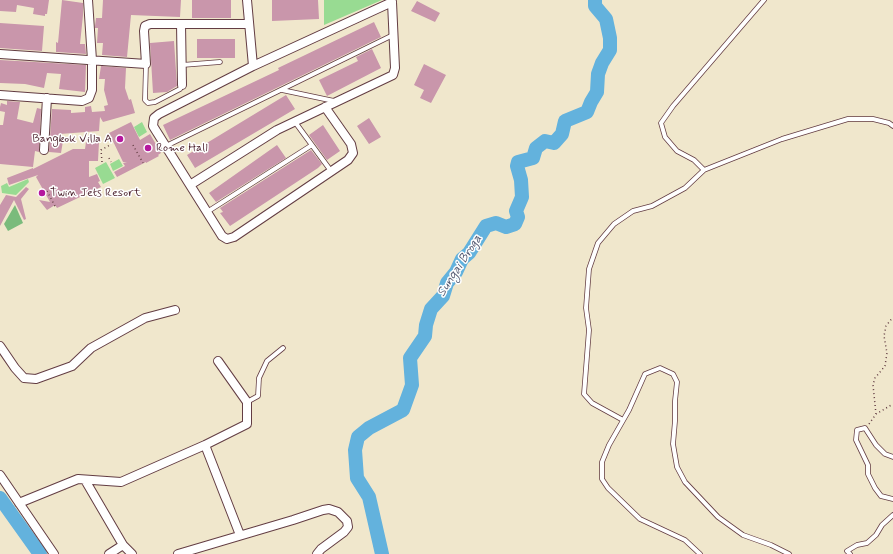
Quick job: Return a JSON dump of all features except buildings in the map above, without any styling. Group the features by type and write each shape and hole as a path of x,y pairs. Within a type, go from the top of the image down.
{"street":[{"path":"0,95 82,101 89,98 92,90 92,60 88,0"},
{"path":"247,0 253,66"},
{"path":"190,185 277,130 295,122 325,107 393,75 395,68 392,1 253,66 154,118 153,126 165,147 222,236 227,239 234,237 348,160 353,153 351,144 325,107"},
{"path":"0,54 146,64 144,31 145,26 150,24 249,24"},
{"path":"181,24 182,85"},
{"path":"44,150 48,98"},
{"path":"0,346 24,378 36,379 72,366 91,348 145,318 175,310"},
{"path":"19,503 78,480 121,482 205,445 247,424 247,402 218,361"},
{"path":"205,445 240,535"},
{"path":"0,475 54,554"},
{"path":"85,480 123,545 132,554"},
{"path":"178,554 323,510 329,509 338,512 347,521 348,527 317,554"},
{"path":"110,554 123,545"}],"lane":[{"path":"704,170 694,160 678,151 665,137 661,123 673,106 764,0"},
{"path":"165,147 393,35"},
{"path":"182,65 220,62"},
{"path":"146,64 145,100 148,103 154,102 180,89 182,85"},
{"path":"282,89 337,102"},
{"path":"623,420 592,403 584,394 589,330 586,308 589,269 598,243 614,224 633,211 652,206 685,188 704,170 782,139 848,119 873,119 889,123 893,126"},
{"path":"295,122 332,172"},
{"path":"207,212 312,145"},
{"path":"247,402 258,396 259,378 266,361 283,348"},
{"path":"700,554 685,540 640,519 608,488 602,478 602,462 609,445 645,374 660,368 673,374 677,382 675,401 676,421 673,444 677,467 685,482 718,517 743,535 771,545 789,554"},
{"path":"893,457 885,454 876,445 865,428 857,430 856,440 868,465 868,474 875,488 881,496 893,499"},
{"path":"850,554 847,551 857,545 867,543 876,535 882,525 893,515"}],"path":[{"path":"102,162 101,150 110,145"},
{"path":"133,145 142,163"},
{"path":"109,158 111,162"},
{"path":"47,190 56,208"},
{"path":"876,414 873,385 875,378 885,366 887,354 884,336 886,326 893,317"},
{"path":"865,428 876,414 893,404"}],"green space":[{"path":"324,0 382,0 324,25"},
{"path":"142,122 147,132 139,137 134,127"},
{"path":"119,159 123,166 113,171 110,164"},
{"path":"106,162 115,178 103,184 95,168"},
{"path":"28,179 29,182 16,195 2,193 1,186 7,183 9,187"},
{"path":"15,205 23,223 8,231 4,224"}],"waterway":[{"name":"Sungai Broga","path":"382,554 369,497 357,478 355,450 358,437 369,428 403,410 412,385 410,358 425,336 426,325 431,309 443,296 447,283 456,272 462,259 469,253 486,226 496,223 506,227 515,224 518,217 516,211 522,197 521,180 517,166 518,162 533,158 536,148 545,141 554,143 562,134 565,121 587,112 597,92 598,74 602,63 610,50 610,38 606,19 595,6 595,0"},
{"path":"0,498 40,554"}],"place":[{"name":"Bangkok Villa A","path":"120,139"},
{"name":"Rome Hall","path":"148,148"},
{"name":"Twin Jets Resort","path":"42,193"}]}
